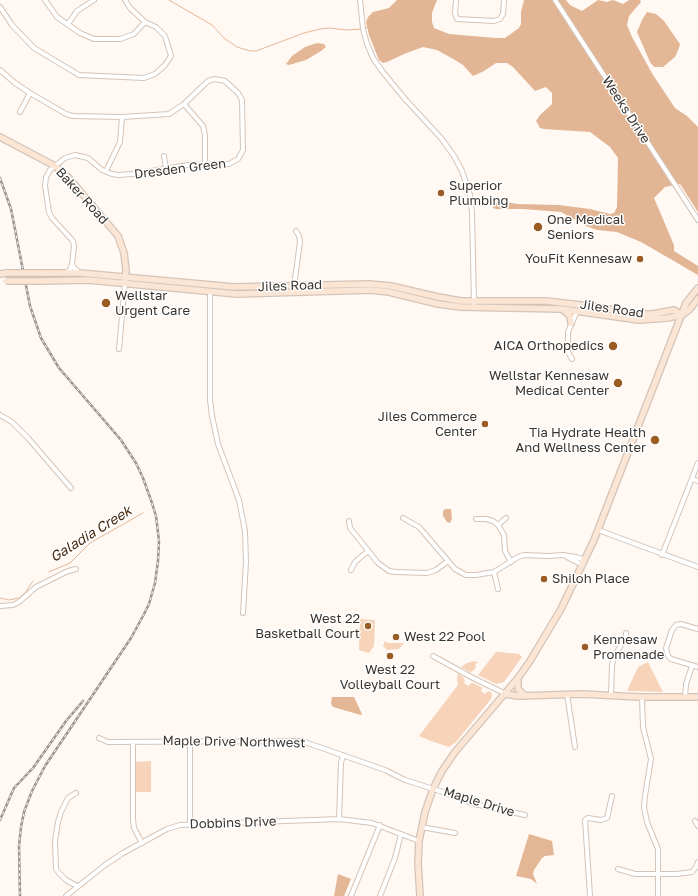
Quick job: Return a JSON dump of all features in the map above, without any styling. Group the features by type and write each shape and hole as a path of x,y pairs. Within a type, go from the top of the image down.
{"street":[{"path":"45,0 57,17 80,33 94,39 120,39 134,34 145,22"},
{"path":"68,24 78,11 94,0"},
{"path":"0,7 12,25 34,48 79,75 144,78 155,74 165,65 171,56 165,36 156,27 145,22 124,0"},
{"path":"360,0 361,22 367,44 373,58 382,71 441,138 454,156 462,171 470,195 472,213 474,304"},
{"path":"456,0 455,13 457,19 494,21 500,19 503,14 504,0"},
{"name":"Weeks Drive","path":"555,0 698,220"},
{"name":"Dresden Green","path":"0,71 30,93 69,115 79,117 122,117 169,114 184,104 208,81 215,79 225,81 241,97 243,103 243,150 240,156 229,164 205,164 126,175 114,175 97,166 88,158 72,156 65,158 56,166"},
{"path":"20,112 30,93"},
{"path":"184,104 203,126 205,135 205,164"},
{"path":"106,171 120,142 122,117"},
{"name":"Baker Road","path":"0,137 56,166 69,178 118,236 124,253 126,270 125,280"},
{"path":"164,156 166,169"},
{"path":"56,166 50,170 46,177 45,195 52,218 73,242 72,264 70,270 65,273"},
{"path":"294,286 300,242 296,231"},
{"path":"72,264 80,273"},
{"name":"Jiles Road","path":"0,274 80,273 210,292 251,294 370,290 397,294 438,304 546,301 598,307 634,314 652,314 674,310 682,315"},
{"path":"119,349 125,280"},
{"name":"Jiles Road","path":"3,281 125,280 234,287 357,284 381,285 438,298 474,304 561,308 639,320 667,318 682,315"},
{"path":"420,896 418,863 419,841 421,827 433,788 455,752 506,694 518,678 556,618 584,563 598,530 686,303 698,288"},
{"path":"210,292 210,400 218,444 239,500 245,531 246,562 243,613"},
{"path":"682,315 689,310 698,299"},
{"path":"561,308 569,314 571,323"},
{"path":"572,359 568,352 568,332 577,311"},
{"path":"667,318 678,325"},
{"path":"0,415 12,422 28,438 71,488"},
{"path":"662,555 698,463"},
{"path":"692,479 698,481"},
{"path":"403,518 419,527 455,569 466,574 476,575 494,572 518,557 524,555 563,555 584,563"},
{"path":"498,525 506,518"},
{"path":"476,519 486,519 493,521 498,525 504,535 505,551 511,562"},
{"path":"349,521 350,528 368,552 384,568 396,572 432,572 448,562"},
{"path":"598,530 698,568"},
{"path":"351,570 355,562 368,552"},
{"path":"0,606 13,605 19,602 36,587 68,571 76,569"},
{"path":"494,572 498,589"},
{"path":"698,629 681,624 676,625 672,630 666,648 668,656 671,659 698,667"},
{"path":"611,695 611,671 618,650 626,637 626,633"},
{"path":"433,656 473,678 512,696 567,694 642,697 698,697"},
{"path":"686,697 686,684 692,666"},
{"path":"518,678 518,689 526,696"},
{"path":"567,694 575,747"},
{"path":"642,697 643,727 652,759 644,807 647,822 658,849 658,896"},
{"name":"Maple Drive Northwest","path":"99,738 108,742 302,741 385,770 405,780 433,788"},
{"path":"190,741 190,824"},
{"path":"133,742 133,819 134,828 142,843"},
{"path":"339,819 341,763 343,755"},
{"name":"Maple Drive","path":"433,788 474,804 525,815"},
{"path":"76,792 68,798 58,822 56,869 66,880 77,886"},
{"path":"590,896 584,833 585,820 588,818 601,820 608,818 612,796"},
{"name":"Dobbins Drive","path":"67,896 77,886 105,865 167,829 180,825 339,819 364,821 419,841"},
{"path":"695,821 698,826"},
{"path":"351,896 380,826"},
{"path":"421,827 455,833"},
{"path":"380,896 395,858 401,834"},
{"path":"618,869 634,874 689,873 694,870 698,862"}],"shaded area":[{"path":"397,0 437,0 432,13 434,28 449,34 505,38 519,28 521,24 521,12 524,0 566,0 570,5 582,11 598,0 607,2 613,0 623,4 629,0 640,0 641,2 629,16 627,25 632,37 653,75 675,108 687,116 698,127 698,212 680,184 665,187 654,198 674,245 674,251 698,266 698,275 641,242 617,232 597,230 586,226 561,212 493,208 496,203 505,202 517,204 559,205 590,209 610,214 614,213 617,207 618,158 610,147 590,132 540,128 536,121 552,104 552,93 546,87 535,91 513,67 507,63 496,63 473,76 463,65 455,60 437,50 423,47 383,63 379,60 369,35 366,22 368,17 373,12 389,8"},
{"path":"647,12 656,14 664,21 680,44 675,57 663,67 654,67 650,62 637,32"},
{"path":"317,43 324,44 326,47 306,60 289,65 286,64 292,56 305,47"},
{"path":"445,509 451,509 452,519 450,523 447,522 443,516 443,511"},
{"path":"360,619 375,620 374,646 369,653 359,650"},
{"path":"385,641 388,643 404,643 399,649 387,650 383,646"},
{"path":"496,652 519,654 522,657 504,682 496,684 478,675"},
{"path":"474,661 478,662 473,671 470,672 461,667 467,663"},
{"path":"648,662 663,692 627,691 638,667"},
{"path":"458,673 463,677 465,681 464,683 468,686 473,683 481,687 481,691 485,694 488,691 491,692 492,696 456,742 449,747 419,736 458,685"},
{"path":"332,697 354,697 362,714 361,715 333,707 331,704"},
{"path":"151,761 151,792 135,792 135,762"},
{"path":"529,834 552,841 554,855 545,856 542,858 534,870 533,874 537,884 531,879 516,876"},
{"path":"338,874 351,879 344,896 334,896"}],"waterway":[{"path":"169,0 212,25 224,38 237,47 250,51 256,51 304,33 320,29 362,29"},
{"path":"365,28 402,18 430,0"},
{"name":"Galadia Creek","path":"49,572 70,563 90,543 143,513"},
{"name":"Galadia Creek","path":"0,598 9,600 19,598 25,593 33,581"}],"railway":[{"path":"0,178 11,209 30,306 41,338 59,368 121,440 136,463 143,478 156,516 159,541 155,583 149,604 143,616 131,638 45,766 32,791 24,812 21,827 19,846 20,896"},
{"path":"0,820 14,788 33,768 66,721 83,701"}],"place":[{"name":"Superior Plumbing","path":"441,193"},
{"name":"One Medical Seniors","path":"538,227"},
{"name":"YouFit Kennesaw","path":"640,259"},
{"name":"Wellstar Urgent Care","path":"106,303"},
{"name":"AICA Orthopedics","path":"613,346"},
{"name":"Wellstar Kennesaw Medical Center","path":"618,383"},
{"name":"Jiles Commerce Center","path":"485,424"},
{"name":"Tia Hydrate Health And Wellness Center","path":"655,440"},
{"name":"Shiloh Place","path":"544,579"},
{"name":"West 22 Basketball Court","path":"368,626"},
{"name":"West 22 Pool","path":"396,637"},
{"name":"Kennesaw Promenade","path":"585,647"},
{"name":"West 22 Volleyball Court","path":"390,656"}]}
